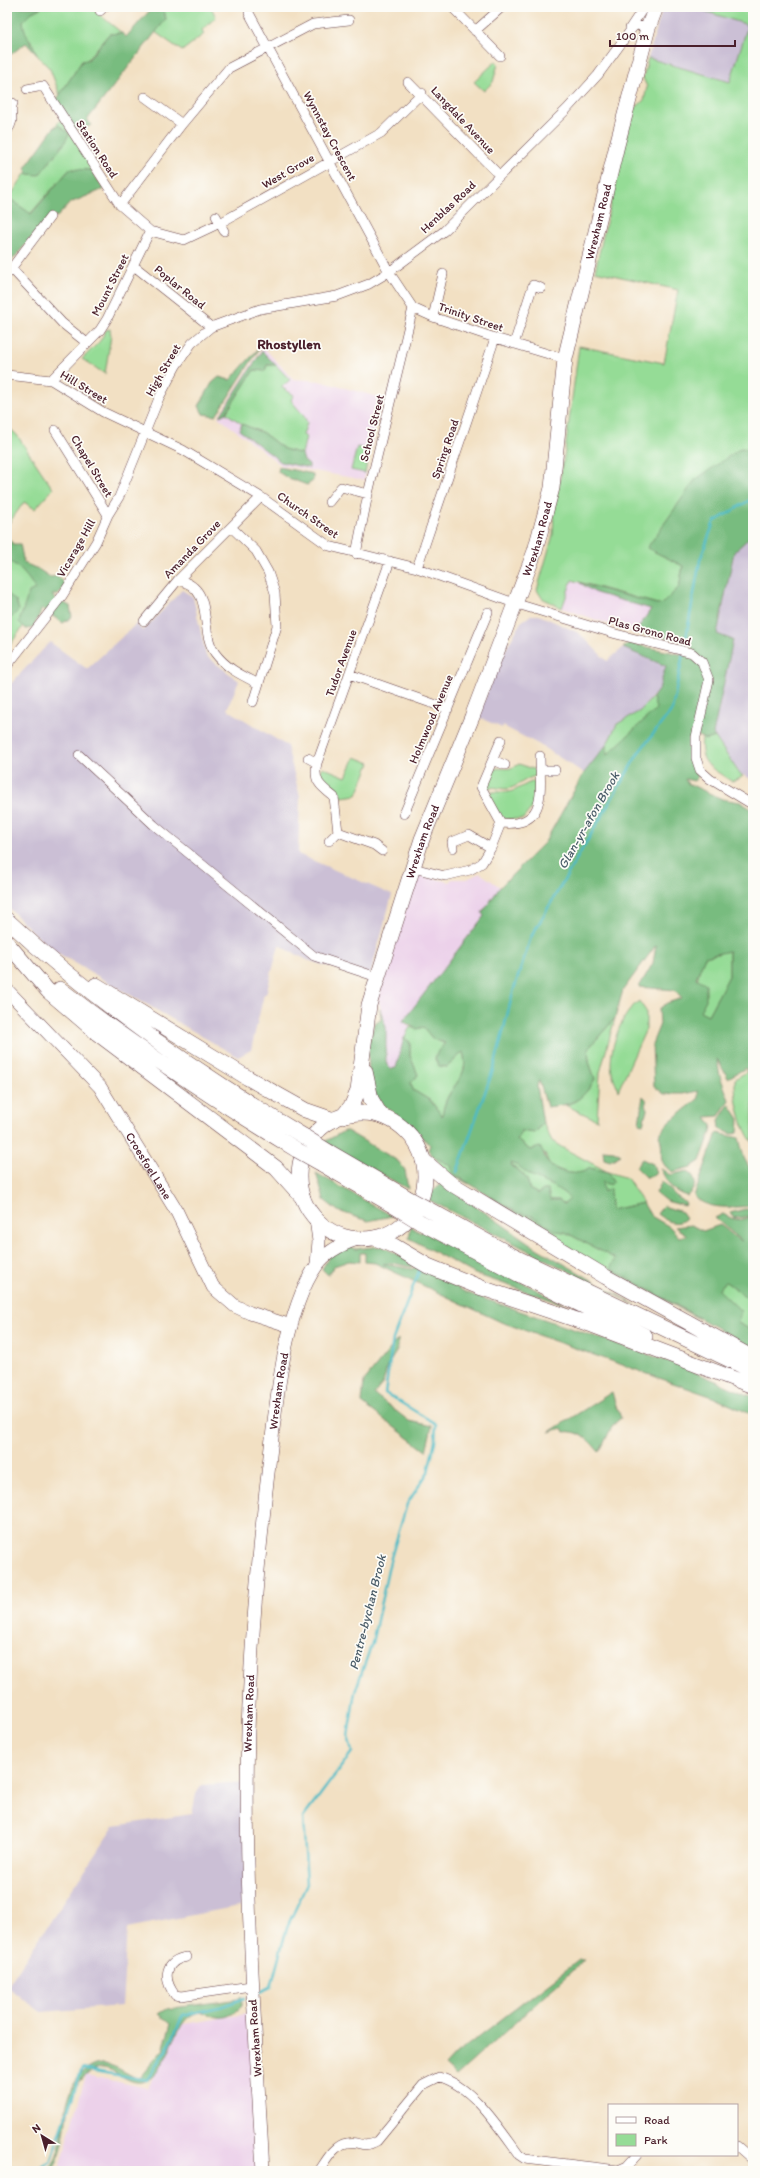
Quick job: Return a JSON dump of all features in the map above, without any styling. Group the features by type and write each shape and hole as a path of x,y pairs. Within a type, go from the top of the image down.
{"main road":[{"name":"Wrexham Road","path":"338,1118 356,1098 369,1005 422,839 472,717 535,551 552,488 565,359 648,28 656,7"},
{"path":"7,920 36,947 115,1012 301,1143"},
{"path":"8,944 54,984 120,1034 187,1080 301,1143 424,1215 518,1274 753,1386"},
{"path":"8,944 48,991 97,1033 276,1168 303,1198 316,1219 334,1233 357,1239 375,1238 394,1230 410,1217 420,1200 425,1180 423,1160 414,1141 400,1125 381,1116 362,1113 338,1118 321,1128 303,1153 299,1176 303,1198"},
{"path":"36,947 146,1018 248,1078 305,1110 338,1118"},
{"name":"Croesfoel Lane","path":"7,990 100,1087 177,1212 213,1287 240,1308 291,1326"},
{"name":"Wrexham Road","path":"363,1054 368,1089 374,1108 381,1116"},
{"path":"423,1160 450,1183 606,1277 753,1358"},
{"path":"424,1215 753,1370"},
{"name":"Wrexham Road","path":"262,2171 251,1986 247,1796 251,1676 264,1507 273,1428 284,1358 291,1326 299,1302 317,1264 319,1241 316,1219"},
{"path":"375,1238 394,1246 428,1266 482,1288 592,1325 753,1386"},
{"name":"Wrexham Road","path":"317,1264 330,1252 357,1239"}],"street":[{"path":"452,7 500,56"},
{"path":"475,31 502,7"},
{"name":"Henblas Road","path":"211,327 260,309 337,296 369,284 389,272 444,231 567,109 593,81 644,7"},
{"name":"Wynnstay Crescent","path":"249,13 389,272"},
{"path":"120,205 182,124 229,68 268,46 313,24 349,20"},
{"path":"627,33 637,25 648,28"},
{"name":"Langdale Avenue","path":"408,82 422,93 499,175"},
{"name":"Station Road","path":"27,89 43,86 120,205 150,231"},
{"name":"West Grove","path":"150,231 184,240 220,223 381,132 422,93"},
{"path":"146,97 182,124"},
{"path":"7,131 13,119 11,109 13,103"},
{"path":"13,119 23,120"},
{"path":"50,217 20,254 9,272 62,324 87,343"},
{"name":"Mount Street","path":"51,380 87,343 107,319 150,231"},
{"name":"Poplar Road","path":"134,266 211,327"},
{"path":"389,272 413,308"},
{"path":"433,317 443,274"},
{"path":"514,344 537,286 524,282"},
{"name":"Trinity Street","path":"413,308 433,317 495,338 565,359"},
{"name":"School Street","path":"356,554 368,494 413,308"},
{"name":"High Street","path":"146,432 159,398 176,366 192,344 211,327"},
{"name":"Spring Road","path":"417,568 495,338"},
{"name":"Hill Street","path":"7,375 51,380 103,412 146,432"},
{"name":"Chapel Street","path":"55,430 108,515"},
{"name":"Church Street","path":"146,432 183,450 261,497 329,546 356,554 417,568 514,603"},
{"name":"Vicarage Hill","path":"7,666 62,596 96,542 108,515 119,497 146,432"},
{"path":"329,502 341,483 368,494"},
{"name":"Amanda Grove","path":"144,621 178,580 261,497"},
{"path":"231,527 256,551 268,572 275,593 277,626 257,683 253,702"},
{"name":"Tudor Avenue","path":"317,763 390,561"},
{"path":"178,580 190,582 202,598 205,608 205,628 214,652 230,669 257,683"},
{"name":"Plas Grono Road","path":"514,603 616,634 689,652 702,662 709,680 696,737 696,758 700,770 710,779 753,805"},
{"name":"Holmwood Avenue","path":"404,814 448,709 483,635 488,612"},
{"path":"349,674 448,709"},
{"path":"501,740 494,760 481,787 501,823"},
{"path":"79,755 154,825 314,956 377,976"},
{"path":"501,823 524,823 535,814 540,794 540,756"},
{"path":"308,758 317,763 315,774 320,786 334,797 338,832"},
{"path":"494,760 505,765"},
{"path":"540,770 556,770"},
{"path":"413,868 445,876 464,872 482,863 491,848 501,823"},
{"path":"329,841 338,832"},
{"path":"338,832 376,842 382,851"},
{"path":"453,848 452,842 469,834 491,848"},
{"path":"187,1957 173,1961 169,1965 167,1980 175,1995 181,1996 251,1986"},
{"path":"319,2171 339,2146 348,2142 369,2145 377,2141 385,2134 423,2085 439,2077 447,2079 479,2104 519,2155 524,2159 618,2170 627,2166 636,2156"},
{"path":"738,2147 753,2160"}],"shaded area":[{"path":"663,7 692,7 749,25 730,82 648,58"},
{"path":"263,347 293,379 319,381 382,398 364,480 281,465 218,417"},
{"path":"753,534 753,780 739,773 713,734 733,640 717,635 734,552"},
{"path":"572,580 596,593 651,609 635,633 562,608"},
{"path":"182,590 193,597 206,656 239,681 227,709 287,746 300,797 298,854 392,895 369,979 307,960 279,945 266,994 264,994 251,1050 238,1057 49,948 7,906 7,688 50,642 87,669 136,624 143,631"},
{"path":"531,615 539,615 579,633 607,661 623,648 666,666 659,689 640,711 617,724 607,744 584,773 538,744 503,726 502,728 478,717 496,667 521,622"},
{"path":"480,873 500,887 482,913 484,916 403,1021 410,1027 405,1036 397,1068 390,1069 386,1062 386,1027 378,999 416,874 449,882 452,879 467,879"},
{"path":"248,1782 249,1904 127,1928 122,2006 41,2012 7,1987 114,1826 192,1814 196,1794 202,1785"},
{"path":"253,2013 263,2171 59,2171 86,2075 147,2088 183,2024"}],"green space":[{"path":"7,7 42,7 32,12 23,21 27,34 37,55 26,43 7,57"},
{"path":"42,7 90,7 122,33 109,34 87,60 82,61 60,95 50,69 37,55 32,42 24,33 23,21 32,12"},
{"path":"153,7 163,7 166,19 87,120 91,125 80,130 71,127 55,102 82,61 88,60 109,34 122,33 126,37"},
{"path":"163,7 211,7 216,17 202,30 204,34 182,51 155,32 166,19"},
{"path":"692,7 753,7 753,376 751,376 751,385 753,386 753,451 741,448 648,548 683,566 679,587 661,605 572,580 562,608 542,598 537,590 553,535 554,511 565,451 579,346 664,363 678,290 595,271 632,111 644,100 647,87 643,78 648,58 730,82 748,25"},
{"path":"496,61 498,64 493,82 484,91 474,82"},
{"path":"61,119 93,168 91,170 70,169 30,214 9,198 27,171 28,174 59,125 53,129"},
{"path":"59,125 69,134 64,144 39,175 28,174 25,168 53,129"},
{"path":"70,169 91,170 104,189 70,203 57,217 52,214 7,266 7,201 9,198 31,214"},
{"path":"110,329 111,336 105,374 82,359 100,341 106,330"},
{"path":"261,346 216,416 203,414 199,406 212,383 219,377 230,380"},
{"path":"262,351 276,365 267,365 265,371 254,370 226,413 220,416"},
{"path":"267,365 276,365 290,380 281,387 294,395 291,400 306,420 307,423 303,435 306,437 302,454 284,449 263,433 242,424 226,413 254,370 265,371"},
{"path":"242,424 263,433 284,449 302,454 304,461 309,465 309,468 281,462 239,430"},
{"path":"7,426 17,435 53,489 35,509 24,502 7,526"},
{"path":"357,447 370,450 365,473 351,470"},
{"path":"741,448 753,451 753,534 734,552 717,634 733,640 713,734 715,737 706,740 694,734 691,757 698,776 694,781 685,779 687,783 722,799 740,802 753,810 753,1068 747,1072 746,1068 728,1078 717,1059 720,1076 729,1100 719,1116 706,1117 712,1125 711,1132 700,1161 691,1167 672,1172 663,1163 659,1135 669,1122 698,1099 698,1091 683,1094 664,1094 654,1086 652,1044 660,1024 659,1009 667,1003 682,998 675,990 639,987 653,963 656,945 623,990 615,1018 588,1049 589,1062 595,1079 590,1087 581,1097 570,1103 547,1107 539,1080 537,1086 543,1123 535,1133 521,1131 517,1140 530,1150 540,1147 550,1165 561,1171 576,1173 586,1171 590,1168 608,1172 613,1181 610,1185 602,1182 604,1192 610,1188 611,1210 643,1203 651,1216 670,1227 679,1237 687,1235 675,1227 691,1225 703,1231 720,1225 742,1241 715,1218 723,1214 738,1220 753,1216 753,1260 750,1258 753,1262 753,1299 746,1297 726,1282 718,1289 741,1311 738,1323 753,1331 753,1348 610,1268 616,1259 565,1232 556,1231 532,1216 518,1213 452,1173 451,1166 433,1156 428,1150 430,1145 426,1141 377,1099 369,1074 368,1044 375,1023 381,1020 380,1009 386,1027 386,1062 390,1069 396,1068 404,1038 410,1042 410,1056 418,1075 411,1083 413,1090 431,1101 442,1116 449,1094 463,1073 465,1060 463,1052 447,1067 439,1066 435,1059 438,1051 445,1043 433,1039 423,1027 416,1029 403,1021 484,916 482,913 500,887 545,842 584,773 607,744 607,755 656,709 653,697 659,689 666,666 623,648 628,643 689,656 694,649 680,640 635,633 651,609 596,593 580,583 661,605 679,587 683,566 647,548 695,480","holes":["729,951 729,976 708,1015 700,1011 706,1000 706,984 696,978 705,957","511,1163 520,1167 535,1178 561,1191 570,1199 564,1204 559,1200 550,1200 548,1190 543,1190 538,1194 529,1189 528,1182 524,1175 512,1167"]},
{"path":"279,467 313,474 313,481 307,485 286,477 278,472"},
{"path":"7,536 13,544 20,544 24,563 38,569 50,577 58,576 66,585 58,595 52,595 55,599 70,606 72,617 63,623 42,609 33,628 26,629 19,622 29,592 35,589 23,572 11,562 7,561"},
{"path":"7,539 24,563 49,585 30,617 7,649"},
{"path":"7,593 16,601 19,610 11,618 7,616"},
{"path":"653,697 657,709 607,756 607,744 617,724 640,711"},
{"path":"715,737 739,773 743,776 739,779 731,781 712,768 705,760 702,754 702,738 706,740"},
{"path":"355,757 370,763 357,795 342,797 335,786 323,779 319,774 322,767 346,777"},
{"path":"519,764 536,770 536,776 509,789 493,787 485,790 493,770 499,768 508,769"},
{"path":"536,781 534,805 523,819 502,819 485,794 492,792 512,791"},
{"path":"729,950 729,976 708,1015 700,1012 697,984 699,971 705,957"},
{"path":"639,1001 646,1011 646,1029 618,1091 611,1067 615,1038 627,1013"},
{"path":"615,1018 600,1073 597,1120 565,1105 579,1099 595,1079 589,1062 588,1049"},
{"path":"410,1027 416,1029 423,1027 433,1039 446,1044 438,1051 435,1059 439,1066 447,1067 463,1052 465,1061 463,1073 449,1094 442,1116 431,1101 413,1090 411,1083 418,1075 410,1056 410,1042 404,1038"},
{"path":"753,1068 753,1143 745,1129 739,1112 735,1079"},
{"path":"643,1096 646,1099 647,1110 643,1124 639,1123"},
{"path":"729,1104 739,1119 738,1133 732,1134 720,1129 719,1120"},
{"path":"543,1123 552,1141 608,1172 627,1178 643,1203 611,1210 610,1189 604,1192 583,1174 567,1173 550,1166 545,1154 530,1150 517,1140 520,1131 535,1133"},
{"path":"344,1131 347,1131 398,1161 405,1170 408,1189 324,1142"},
{"path":"717,1133 739,1138 744,1158 753,1174 753,1206 714,1206 700,1201 694,1196"},
{"path":"603,1150 614,1151 621,1155 610,1161 604,1159"},
{"path":"433,1156 451,1166 452,1173 469,1184 450,1175"},
{"path":"642,1159 653,1164 656,1174 647,1178 636,1167"},
{"path":"511,1163 525,1169 528,1174 561,1189 570,1199 565,1204 558,1200 550,1200 529,1189 528,1182 524,1175 512,1167"},
{"path":"660,1168 670,1175 687,1171 695,1180 694,1187 687,1196 677,1192 670,1185"},
{"path":"316,1173 392,1216 368,1221 338,1211 324,1200"},
{"path":"662,1181 675,1195 685,1202 685,1206 666,1201 656,1193"},
{"path":"442,1183 538,1249 635,1305 429,1200 432,1191"},
{"path":"490,1197 518,1213 532,1216 556,1231 565,1232 616,1259 611,1268 699,1319 560,1243"},
{"path":"663,1206 682,1212 686,1218 683,1221 675,1223 664,1219 657,1214"},
{"path":"745,1209 753,1210 753,1216 734,1218 730,1213"},
{"path":"411,1227 421,1233 422,1231 566,1305 475,1274 409,1238"},
{"path":"348,1246 356,1249 382,1246 415,1264 412,1267 392,1263 383,1264 412,1269 418,1266 467,1293 676,1364 753,1397 753,1415 710,1396 501,1322 375,1263 365,1262 365,1253 360,1253 360,1262 349,1261 334,1266 328,1275 322,1269 330,1255"},
{"path":"726,1282 746,1297 753,1299 753,1331 738,1323 718,1289"},
{"path":"398,1339 398,1348 387,1367 383,1383 374,1394 409,1421 432,1426 426,1451 362,1403 364,1381"},
{"path":"612,1392 621,1418 611,1429 599,1452 588,1440 579,1434 564,1432 562,1428 549,1432"},
{"path":"579,1960 584,1960 456,2076 445,2066 456,2054"},
{"path":"242,1996 242,2006 226,2017 203,2013 197,2013 190,2016 181,2027 163,2062 152,2077 144,2081 136,2082 108,2069 101,2068 94,2070 85,2076 74,2091 61,2151 53,2171 47,2171 54,2161 59,2149 71,2090 78,2078 88,2069 98,2064 105,2064 139,2078 163,2050 171,2024 159,2014 167,2009 239,1999"}],"waterway":[{"name":"Glan-yr-afon Brook","path":"684,649 700,560 714,522 753,498"},
{"name":"Glan-yr-afon Brook","path":"457,1172 495,1064 513,992 531,937 639,752 672,710 683,654"},
{"name":"Pentre-bychan Brook","path":"259,1992 271,1987 287,1927 307,1884 303,1818 352,1752 348,1736 355,1692 372,1643 390,1561 407,1504 428,1472 435,1441 436,1424 385,1393 393,1339 419,1271"},
{"name":"Pentre-bychan Brook","path":"35,2171 50,2162 82,2069 147,2080 170,2044 183,2015 220,2007 245,1998"}],"district":[{"name":"Rhostyllen","path":"289,344"}]}
